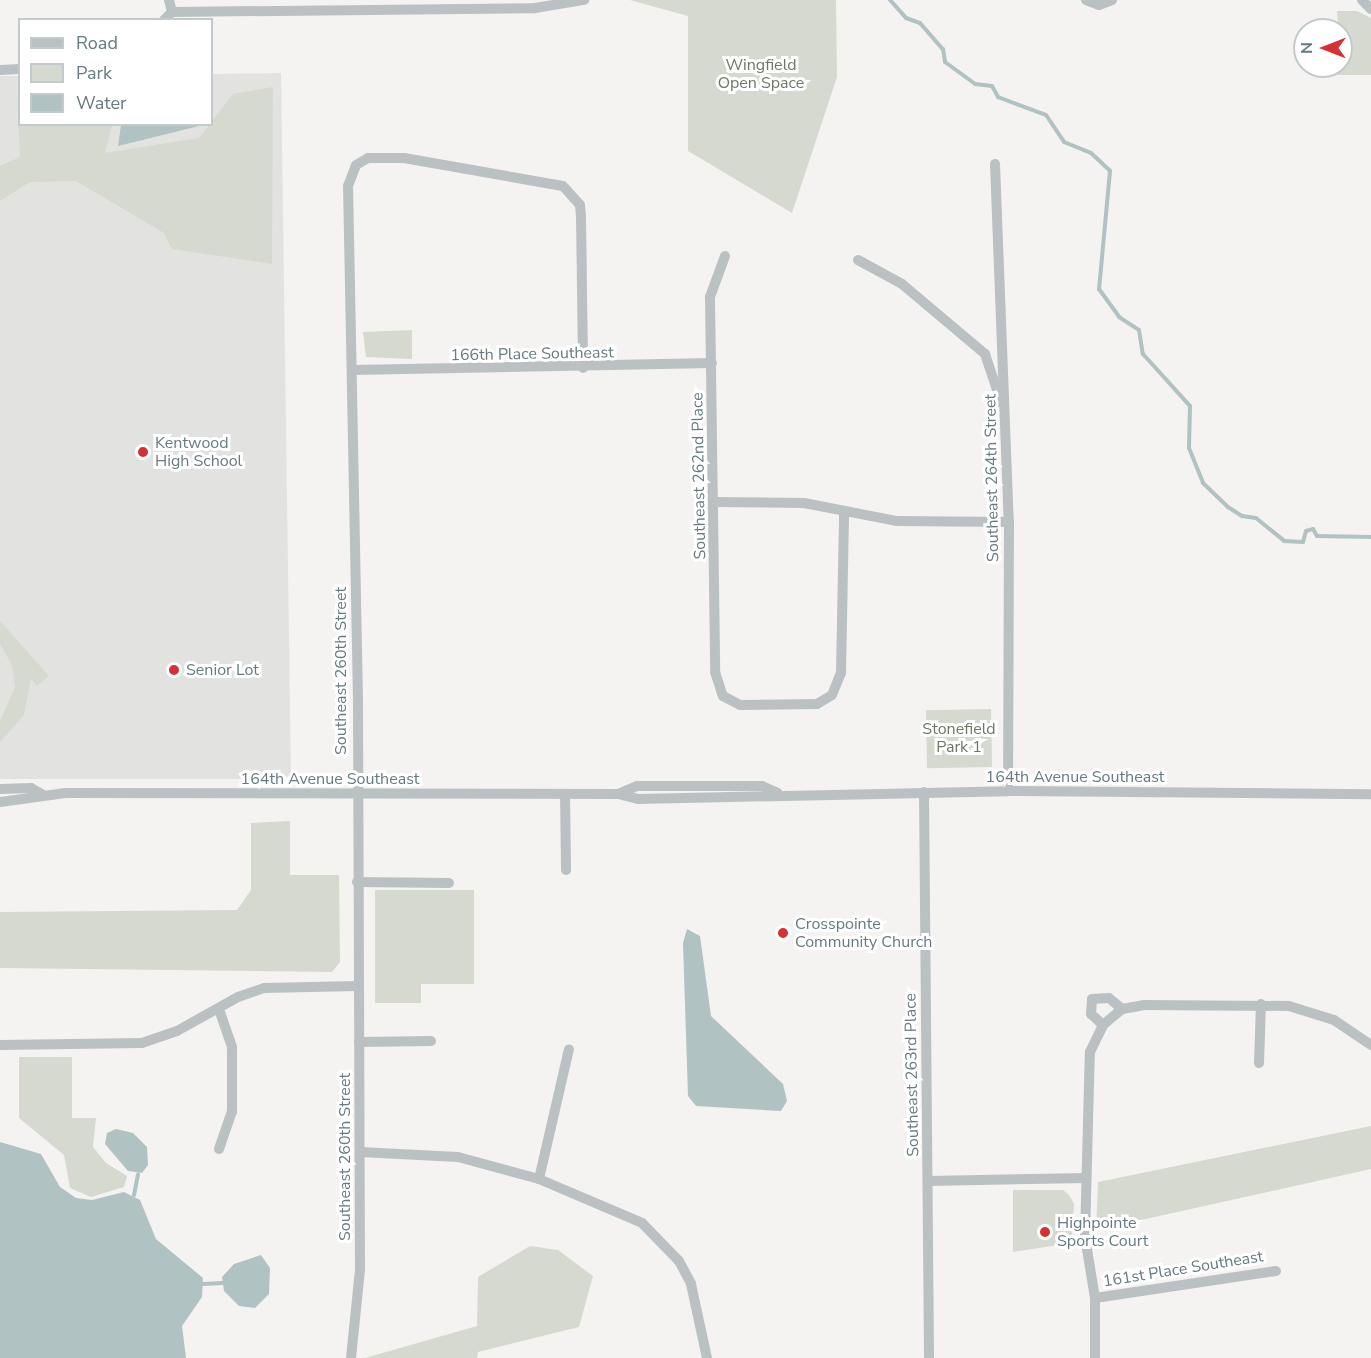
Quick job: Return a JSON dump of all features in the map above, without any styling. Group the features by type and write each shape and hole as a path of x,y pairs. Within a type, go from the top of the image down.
{"street":[{"path":"169,0 168,16 319,5 458,4 535,8 584,0"},
{"path":"1086,0 1099,5 1112,0"},
{"path":"1362,0 1371,9"},
{"path":"0,69 18,69"},
{"name":"Southeast 260th Street","path":"351,1358 359,1287 360,1152 348,186 356,165 368,158 404,158 563,186 574,196 581,217 583,368"},
{"name":"Southeast 264th Street","path":"995,164 1009,522 1008,791"},
{"name":"Southeast 262nd Place","path":"725,256 710,297 715,672 723,696 740,705 817,704 832,695 841,673 844,514"},
{"path":"858,260 902,284 986,354 1007,428"},
{"name":"166th Place Southeast","path":"352,370 583,368 712,363"},
{"path":"714,502 804,503 844,514 897,521 1009,522"},
{"name":"164th Avenue Southeast","path":"0,789 31,788 42,794"},
{"name":"164th Avenue Southeast","path":"0,802 28,801 42,794 618,794 638,799 761,798 778,793 1008,791 1371,794"},
{"name":"Southeast 263rd Place","path":"924,792 929,1358"},
{"path":"565,794 566,870"},
{"path":"357,882 449,884"},
{"path":"0,1045 142,1042 219,1010 264,988 358,986"},
{"path":"1103,1025 1091,1014 1092,999 1108,998 1119,1011"},
{"path":"1259,1063 1261,1004"},
{"path":"1095,1358 1095,1298 1085,1237 1086,1178 1090,1052 1103,1025 1119,1011 1145,1005 1261,1004 1316,1012 1371,1045"},
{"path":"219,1010 232,1047 232,1112 219,1149"},
{"path":"359,1042 431,1041"},
{"path":"539,1179 569,1049"},
{"path":"360,1152 434,1153 539,1179 642,1223 679,1260 691,1284 707,1358"},
{"path":"928,1181 1086,1178"},
{"name":"161st Place Southeast","path":"1095,1298 1276,1271"}],"shaded area":[{"name":"Kentwood High School","path":"281,73 291,779 0,779 0,76 18,76 18,126 213,126 213,74"}],"green space":[{"name":"Wingfield Open Space","path":"630,0 836,0 837,77 792,213 688,151 688,16"},
{"path":"1337,11 1357,11 1371,18 1371,75 1353,75 1353,18 1338,18"},
{"path":"273,87 272,264 172,249 164,233 76,181 30,182 0,201 0,166 20,157 19,126 112,126 105,153 199,138 208,126 213,126 213,120 233,94"},
{"path":"412,330 412,359 366,357 363,332"},
{"path":"0,621 49,676 37,686 31,679 24,715 0,742 0,721 15,687 12,665 0,644"},
{"name":"Stonefield Park 1","path":"991,709 992,767 927,768 926,710"},
{"path":"290,821 290,875 339,875 340,962 332,972 0,968 0,912 237,910 251,890 251,823"},
{"path":"375,890 474,890 474,984 421,984 421,1003 375,1003"},
{"path":"19,1057 72,1057 72,1118 96,1118 93,1147 106,1163 127,1176 124,1187 91,1197 70,1188 64,1155 19,1118"},
{"path":"1371,1126 1371,1169 1096,1230 1098,1182"},
{"path":"1013,1190 1063,1190 1069,1195 1074,1204 1072,1243 1013,1252"},
{"path":"530,1246 558,1250 593,1276 579,1327 478,1352 477,1358 365,1358 477,1326 478,1277"}],"water":[{"path":"121,126 199,126 118,146"},
{"path":"687,929 700,936 711,1016 783,1084 787,1101 781,1111 696,1106 688,1096 683,943"},
{"path":"116,1129 133,1133 147,1147 148,1165 142,1173 128,1171 105,1144 107,1133"},
{"path":"0,1142 41,1154 60,1187 76,1198 92,1200 124,1192 140,1200 156,1239 203,1278 202,1297 182,1326 186,1358 0,1358"},
{"path":"261,1255 270,1268 269,1294 255,1308 239,1306 224,1291 222,1277 234,1264"}],"waterway":[{"path":"890,0 906,18 920,23 943,49 945,62 975,84 992,86 998,97 1046,115 1064,142 1091,153 1110,171 1099,289 1119,317 1139,330 1143,354 1190,406 1189,448 1203,483 1228,507 1242,516 1256,518 1284,541 1303,542 1306,531 1313,529 1317,536 1371,537"},
{"path":"134,1195 138,1174"},
{"path":"203,1284 222,1283"}],"place":[{"name":"Kentwood High School","path":"143,452"},
{"name":"Senior Lot","path":"174,670"},
{"name":"Crosspointe Community Church","path":"783,933"},
{"name":"Highpointe Sports Court","path":"1045,1232"}]}
